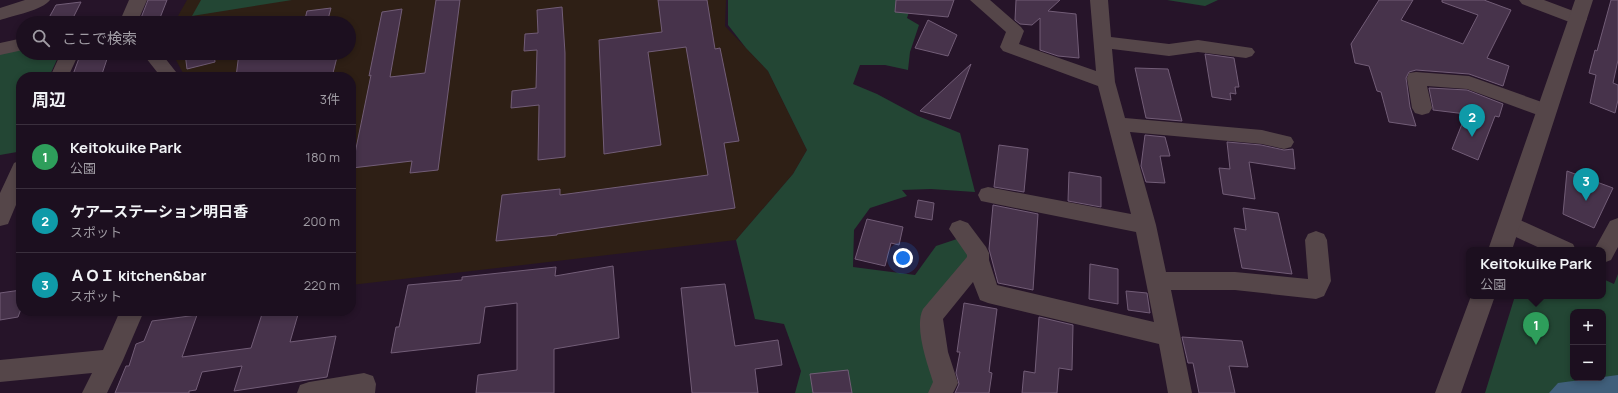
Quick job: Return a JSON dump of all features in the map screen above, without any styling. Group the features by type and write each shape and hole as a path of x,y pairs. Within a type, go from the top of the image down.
{"street":[{"path":"0,14 23,4 41,0"},
{"path":"132,16 138,0"},
{"path":"979,0 1015,31 1010,47 1106,82"},
{"path":"1099,0 1106,82 1145,225 1180,393"},
{"path":"1528,0 1578,19"},
{"path":"1501,247 1584,0"},
{"path":"1103,42 1170,50 1198,46 1246,52"},
{"path":"0,49 16,46"},
{"path":"61,72 67,60"},
{"path":"157,60 167,72"},
{"path":"1422,108 1416,78 1469,83 1546,111"},
{"path":"1118,124 1262,137 1284,142"},
{"path":"0,218 16,180"},
{"path":"988,195 1145,225"},
{"path":"1509,224 1559,247"},
{"path":"1606,249 1618,227"},
{"path":"960,229 978,253 978,260 988,292 1169,336"},
{"path":"1156,281 1235,281 1316,289 1320,282 1316,240"},
{"path":"940,393 946,383 936,352 931,316 978,260"},
{"path":"1448,393 1482,299"},
{"path":"94,393 111,360 130,316"},
{"path":"0,371 111,360"},
{"path":"309,393 364,384 363,393"}],"shaded area":[{"path":"187,0 726,0 725,26 768,71 807,150 793,174 736,240 356,284 356,72 182,72 176,60 356,60 356,16 178,16"}],"green space":[{"path":"201,0 292,0 192,16"},
{"path":"728,0 913,0 907,18 919,25 910,52 908,70 885,65 860,65 853,84 877,94 918,116 960,133 975,192 931,189 902,190 907,196 870,208 854,230 853,267 915,275 936,246 963,237 975,256 926,318 937,393 795,393 801,371 784,324 755,319 736,240 793,174 807,150 768,71 746,48 728,25"},
{"path":"1167,0 1218,0 1205,6"},
{"path":"16,49 16,60 57,60 51,72 16,72 16,152 0,155 0,52"},
{"path":"1618,274 1618,393 1485,393 1514,299 1606,299 1606,280 1614,284"}],"water":[{"path":"1618,375 1618,393 1549,393 1558,383 1573,381 1606,381 1606,377"}],"building":[{"path":"148,0 167,0 161,16 142,16"},
{"path":"436,0 460,0 438,170 410,173 412,161 356,168 356,148 382,12 402,9 390,77 425,73"},
{"path":"658,0 707,0 715,49 720,48 739,141 724,143 735,208 557,235 496,241 502,195 560,189 560,195 708,175 686,47 648,52 661,145 604,154 599,40 662,32"},
{"path":"896,0 954,0 948,17 895,12"},
{"path":"1016,0 1060,0 1048,11 1076,14 1079,58 1058,56 1040,50 1040,18 1032,25 1020,24 1015,20"},
{"path":"1379,0 1413,0 1401,20 1463,44 1478,15 1442,2 1442,0 1484,0 1511,10 1487,58 1509,66 1503,86 1469,74 1416,70 1409,72 1406,78 1410,107 1416,126 1389,122 1381,92 1377,91 1369,66 1355,63 1351,44"},
{"path":"1611,0 1618,0 1618,60 1613,83 1618,85 1618,100 1615,113 1590,103 1596,75 1589,73 1595,50 1597,51"},
{"path":"81,2 74,16 50,16 56,5"},
{"path":"562,7 565,53 565,157 538,160 539,105 511,108 512,91 536,88 537,50 524,51 525,34 538,33 537,10"},
{"path":"331,8 329,16 306,16 307,11"},
{"path":"928,20 957,35 948,56 915,48"},
{"path":"1205,54 1234,58 1239,87 1235,87 1236,94 1230,93 1231,100 1212,97"},
{"path":"78,60 107,60 103,72 74,72"},
{"path":"186,60 215,60 215,62 187,69"},
{"path":"238,60 336,60 333,72 237,72"},
{"path":"971,64 950,119 920,111"},
{"path":"1135,68 1168,69 1182,121 1146,118"},
{"path":"1429,88 1467,90 1503,104 1499,117 1495,116 1478,160 1452,149 1466,114 1433,110"},
{"path":"1145,135 1165,137 1170,156 1160,156 1165,183 1146,182 1141,166"},
{"path":"1227,142 1261,145 1284,150 1293,149 1295,169 1249,162 1255,199 1223,194 1219,168 1230,169"},
{"path":"999,145 1028,149 1024,192 994,187"},
{"path":"1567,171 1613,188 1594,228 1563,214"},
{"path":"1069,172 1101,177 1101,207 1068,201"},
{"path":"918,200 934,203 932,220 915,217"},
{"path":"993,205 1038,214 1033,290 998,283 989,249"},
{"path":"1243,208 1278,213 1292,274 1242,268 1234,228 1246,230"},
{"path":"867,219 903,227 899,245 891,243 885,266 855,259"},
{"path":"1090,264 1118,269 1118,304 1089,299"},
{"path":"613,266 619,338 554,349 554,393 476,393 478,375 517,370 517,303 485,307 480,343 391,353 396,327 399,327 408,285 462,280 462,277 556,267 555,276"},
{"path":"725,284 735,346 778,340 782,365 755,369 758,393 692,393 681,288"},
{"path":"16,291 16,316 18,317 0,320 0,293"},
{"path":"1126,291 1147,293 1150,313 1128,310"},
{"path":"964,303 997,309 989,372 992,373 989,393 955,393 959,384 956,373 960,352 957,352"},
{"path":"197,316 182,357 251,348 261,316 298,316 290,342 336,336 327,377 234,391 242,366 202,372 196,390 189,391 189,393 115,393 126,366 129,366 136,344 144,341 152,321"},
{"path":"1039,317 1073,325 1072,370 1059,368 1057,393 1022,393 1024,371 1035,373"},
{"path":"1182,337 1242,341 1248,367 1229,366 1235,393 1199,393 1193,363 1188,363"},
{"path":"848,370 852,393 813,393 810,374"}],"place":[{"name":"ケアーステーション明日香","path":"1472,137"},
{"name":"ＡＯＩ kitchen&bar","path":"1586,201"},
{"name":"Keitokuike Park","path":"1536,345"}]}
